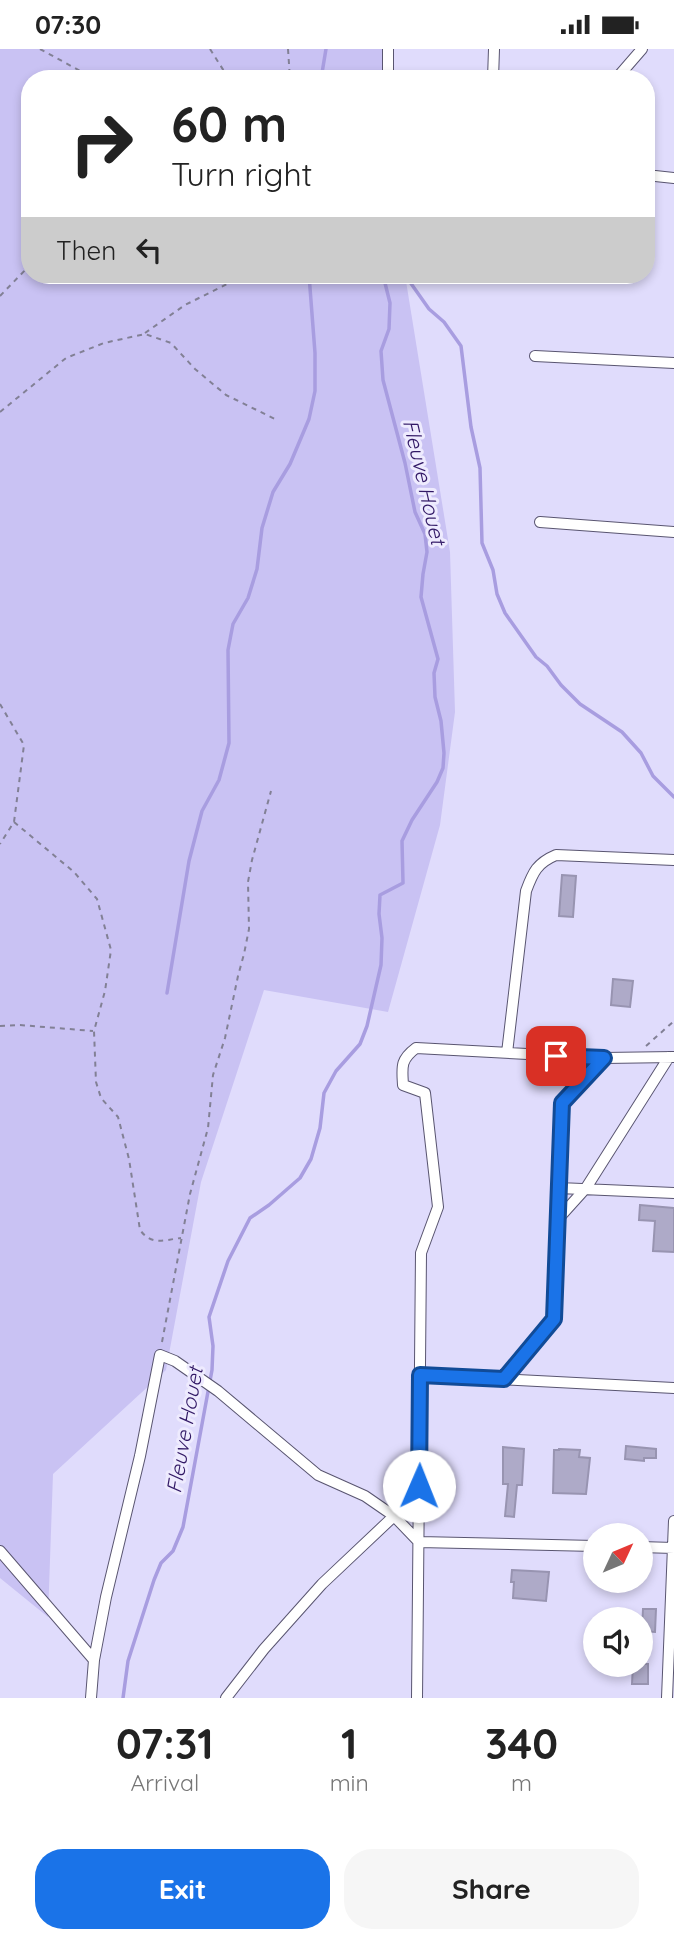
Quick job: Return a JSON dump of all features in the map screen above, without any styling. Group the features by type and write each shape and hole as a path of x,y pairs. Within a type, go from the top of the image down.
{"street":[{"path":"388,49 388,70"},
{"path":"493,70 494,49"},
{"path":"623,70 637,51"},
{"path":"655,176 674,178"},
{"path":"535,356 674,363"},
{"path":"540,521 674,531"},
{"path":"507,1053 526,891 533,873 545,860 556,855 674,860"},
{"path":"417,1698 421,1252 439,1207 425,1093 403,1085 401,1066 416,1048 604,1058 672,1057"},
{"path":"558,1219 586,1188 672,1057"},
{"path":"504,1379 554,1319 562,1103 604,1058"},
{"path":"559,1188 674,1193"},
{"path":"91,1698 94,1660 106,1597 152,1402 159,1357 162,1355 218,1391 318,1475 365,1496 394,1516 419,1542 583,1546"},
{"path":"420,1375 674,1388"},
{"path":"226,1698 264,1649 322,1584 394,1516"},
{"path":"667,1698 674,1521"},
{"path":"653,1547 674,1548"},
{"path":"0,1551 94,1660"}],"path":[{"path":"40,49 78,70"},
{"path":"209,49 223,70"},
{"path":"288,49 289,70"},
{"path":"0,296 21,274"},
{"path":"0,412 66,358 104,343 145,334 185,306 227,284"},
{"path":"145,334 171,343 195,369 226,395 277,419"},
{"path":"0,704 24,745 14,822 0,844"},
{"path":"159,1357 190,1194 208,1128 213,1075 225,1038 249,929 248,881 252,860 271,791"},
{"path":"14,822 74,872 97,899 111,950 105,991 94,1031 96,1082 102,1098 118,1117 129,1159 141,1230 147,1238 154,1241 181,1238"},
{"path":"635,1056 674,1021"},
{"path":"0,1026 94,1031"}],"shaded area":[{"path":"0,49 388,49 387,70 21,70 21,284 406,284 450,552 455,712 440,825 388,1012 264,990 201,1182 166,1370 53,1474 48,1617 0,1578"}],"building":[{"path":"562,875 576,876 573,917 559,916"},
{"path":"613,979 633,981 630,1007 611,1005"},
{"path":"640,1205 674,1208 674,1252 653,1251 655,1221 639,1220"},
{"path":"626,1446 656,1449 656,1458 644,1458 644,1461 625,1459"},
{"path":"503,1447 524,1449 522,1485 517,1485 514,1517 505,1516 508,1484 503,1484"},
{"path":"554,1450 580,1450 579,1457 590,1458 586,1494 553,1493"},
{"path":"512,1570 549,1572 546,1601 513,1598"},
{"path":"653,1609 656,1609 653,1632"},
{"path":"632,1677 648,1677 648,1684 632,1684"}],"waterway":[{"name":"Fleuve Houet","path":"322,70 326,49"},
{"path":"167,993 189,861 202,811 219,780 229,743 228,650 233,624 248,598 257,569 262,528 273,492 290,464 309,419 315,391 310,284"},
{"name":"Fleuve Houet","path":"123,1698 128,1661 154,1580 161,1563 173,1551 183,1527 212,1370 213,1346 209,1317 228,1261 250,1218 300,1178 311,1159 320,1128 324,1093 336,1071 360,1044 367,1026 381,965 380,895 403,883 402,841 443,768 441,721 435,697 434,673 438,659 421,597 427,552 425,534 415,512 383,380 381,351 389,329 390,303 385,284"},
{"path":"411,284 461,346 471,427 480,468 482,543 505,613 536,657 547,666 561,685 580,704 622,732 641,753 653,776 674,797"}],"route":[{"path":"419,1486 420,1375 504,1379 554,1319 562,1103 604,1058 556,1056"}]}
